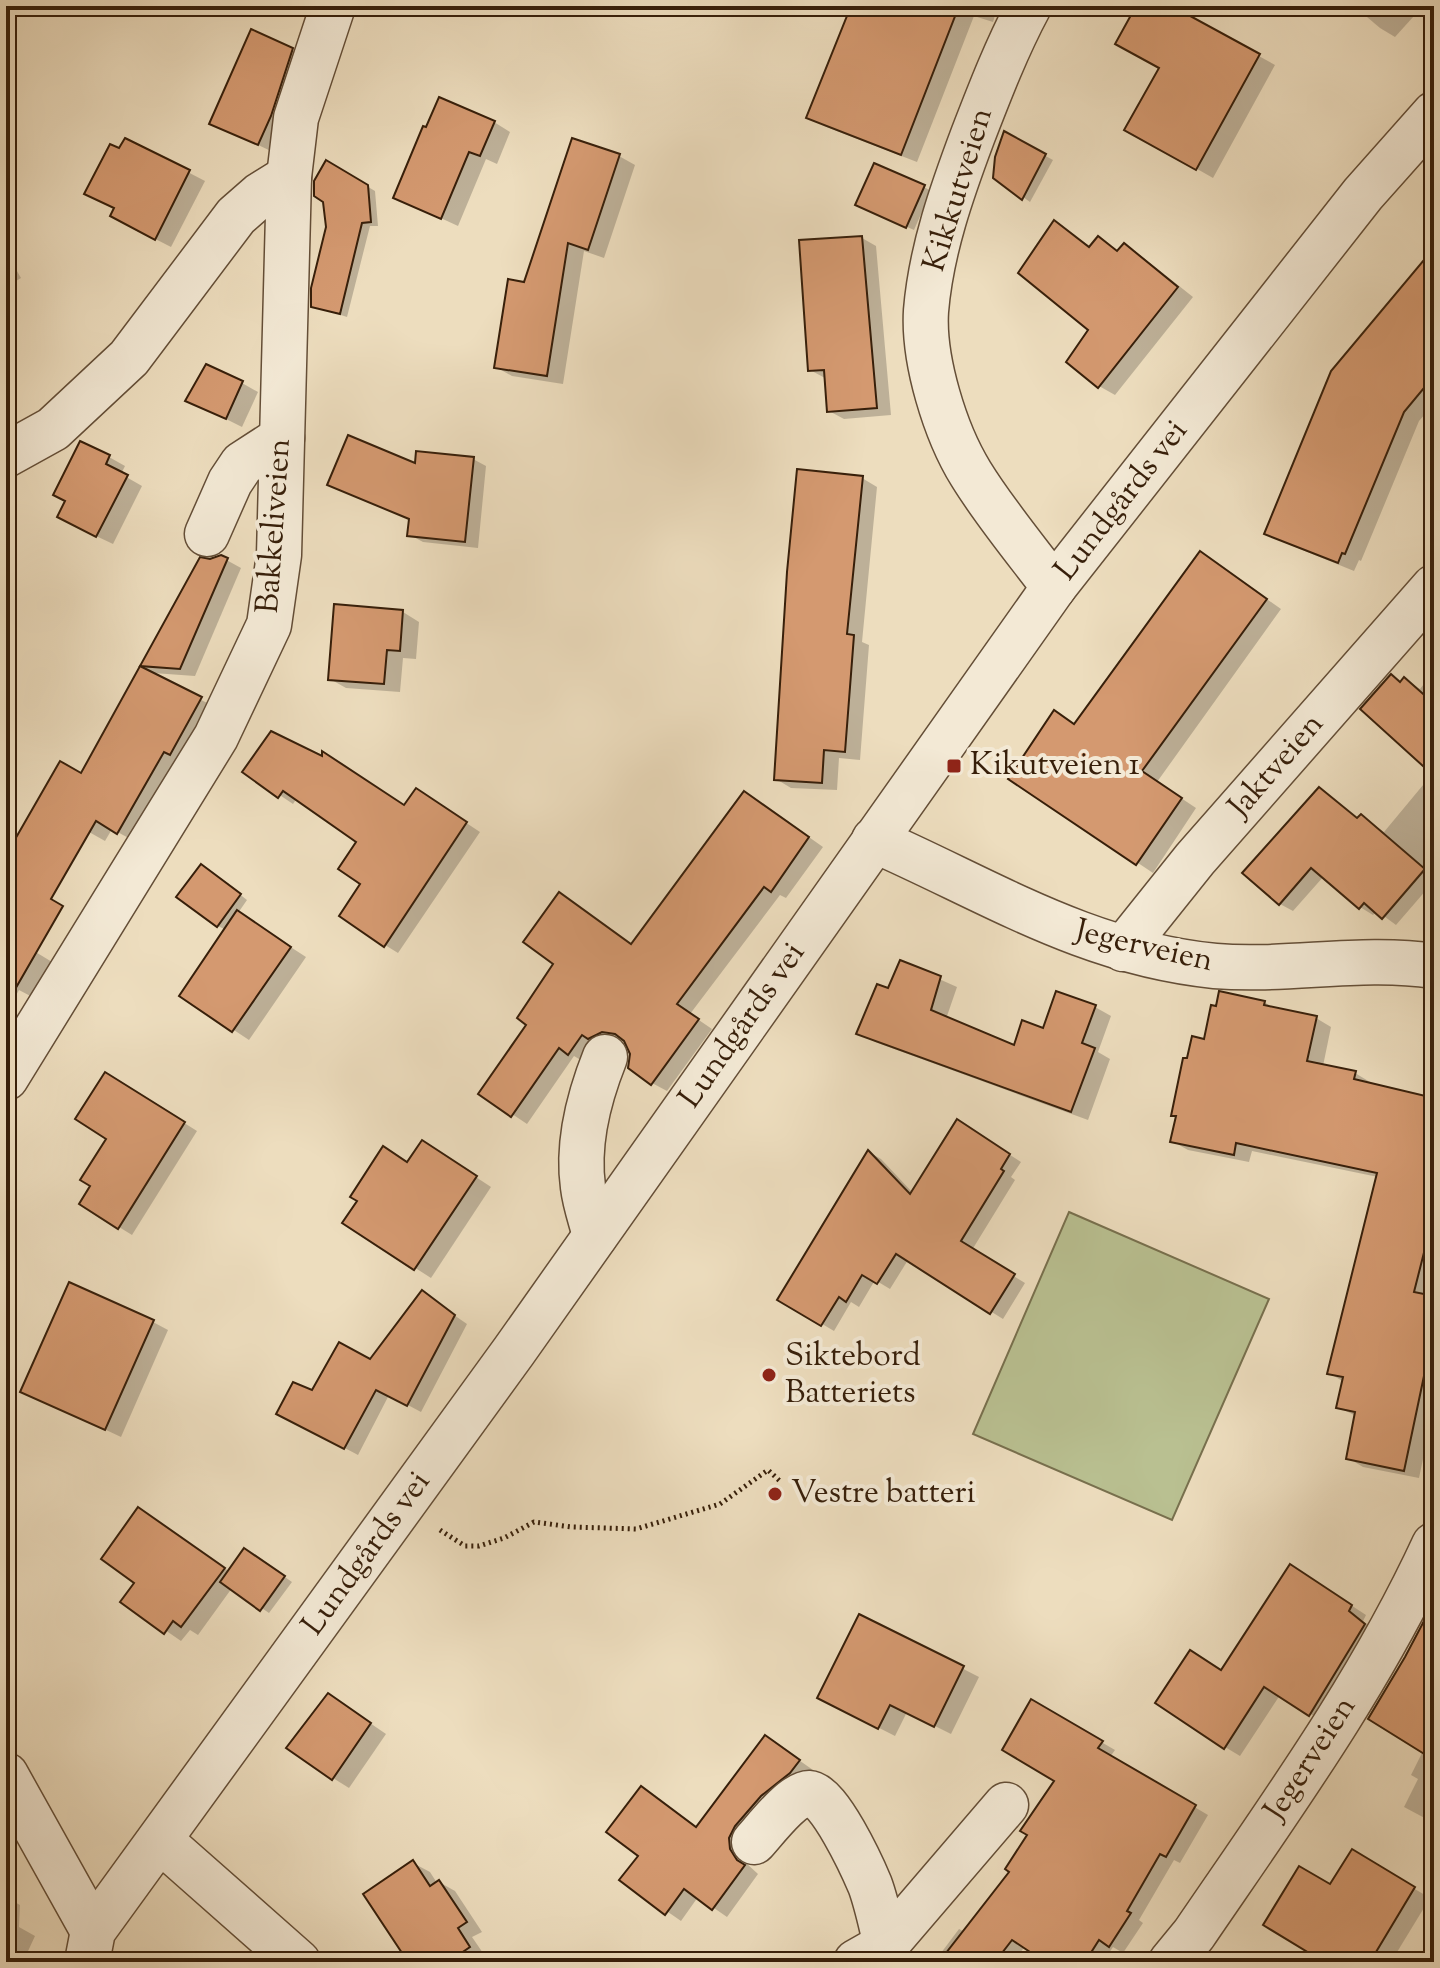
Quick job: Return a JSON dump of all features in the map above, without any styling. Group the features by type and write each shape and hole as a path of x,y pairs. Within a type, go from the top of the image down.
{"street":[{"name":"Bakkeliveien","path":"6,1078 216,737 269,625 279,555 289,177 296,118 333,6"},
{"name":"Kikkutveien","path":"1029,6 1004,56 954,187 930,280 927,325 928,347 943,414 970,473 1054,587"},
{"name":"Lundgårds vei","path":"90,1946 161,1841 595,1236 1054,587 1363,194 1434,114"},
{"path":"6,455 53,429 129,358 236,216 260,195 289,177"},
{"path":"207,534 230,482 242,464 282,438"},
{"name":"Jaktveien","path":"1123,949 1195,859 1434,587"},
{"name":"Jegerveien","path":"874,840 1032,916 1123,949 1212,965 1254,968 1407,962 1434,966"},
{"path":"595,1236 583,1186 583,1139 592,1092 605,1057"},
{"name":"Jegerveien","path":"1171,1962 1194,1934 1337,1722 1393,1626 1434,1545"},
{"path":"6,1775 90,1946"},
{"path":"754,1842 797,1796 811,1793 818,1797 835,1815 870,1885 882,1956"},
{"path":"882,1956 1006,1805"},
{"path":"161,1841 298,1962"}],"path":[{"path":"439,1529 465,1546 479,1546 504,1538 534,1522 636,1529 720,1504 768,1470 782,1483"}],"green space":[{"path":"1069,1212 1269,1299 1172,1520 973,1434"}],"building":[{"path":"851,6 959,6 901,155 806,118"},
{"path":"1136,6 1172,6 1260,54 1196,170 1124,130 1159,68 1115,44"},
{"path":"251,29 293,48 258,145 209,124"},
{"path":"439,97 495,121 480,156 469,152 441,219 393,198 423,126 426,127"},
{"path":"1004,131 1046,154 1022,200 993,178 995,157"},
{"path":"125,138 190,170 155,240 110,216 114,208 84,194 110,144 119,148"},
{"path":"572,138 620,154 588,250 568,243 547,376 494,368 508,279 524,282"},
{"path":"326,160 368,185 371,222 362,223 340,314 311,307 311,288 326,227 323,202 314,196 314,181"},
{"path":"874,163 925,185 906,228 855,205"},
{"path":"1054,220 1089,247 1098,236 1117,251 1124,243 1178,287 1098,388 1066,362 1088,330 1018,273"},
{"path":"862,236 877,408 827,412 824,370 808,371 799,240"},
{"path":"1434,248 1434,376 1404,412 1345,554 1342,553 1338,563 1264,534 1331,371"},
{"path":"206,364 243,381 226,419 185,401"},
{"path":"348,435 415,463 416,451 474,457 465,542 407,536 409,519 327,485"},
{"path":"80,441 110,455 106,464 128,475 96,537 57,517 65,501 53,495"},
{"path":"797,469 863,476 847,634 854,635 845,752 824,750 822,783 774,780"},
{"path":"1200,551 1267,599 1142,771 1182,798 1136,865 1008,779 1054,710 1074,724"},
{"path":"221,555 228,558 180,669 140,666 200,557 210,559"},
{"path":"334,604 403,610 400,651 387,650 384,684 328,680"},
{"path":"140,666 202,697 170,755 164,752 117,834 96,821 51,899 63,906 6,1005 6,855 60,761 81,773"},
{"path":"1391,674 1400,682 1404,677 1430,700 1426,705 1434,713 1434,776 1360,709"},
{"path":"271,731 322,756 322,751 404,805 416,788 467,822 384,947 339,916 360,884 338,869 356,842 283,791 278,798 242,772"},
{"path":"1319,787 1357,818 1361,814 1425,869 1382,919 1364,903 1359,909 1311,868 1279,905 1242,873"},
{"path":"744,791 809,837 771,892 764,887 677,1004 699,1019 651,1085 628,1068 630,1054 624,1041 615,1034 602,1032 588,1039 582,1035 568,1055 559,1048 511,1117 478,1094 526,1025 517,1018 553,964 523,942 559,892 631,944"},
{"path":"201,864 241,894 217,927 176,897"},
{"path":"237,910 291,947 232,1032 179,996"},
{"path":"900,960 941,976 931,1010 1014,1045 1022,1020 1043,1028 1056,991 1096,1005 1082,1043 1095,1048 1071,1112 856,1034 877,984 888,988"},
{"path":"1219,991 1265,1001 1264,1005 1317,1016 1307,1061 1356,1071 1354,1079 1434,1098 1434,1213 1414,1292 1434,1296 1434,1358 1428,1357 1404,1471 1346,1459 1355,1412 1336,1408 1343,1377 1327,1374 1377,1173 1236,1143 1234,1155 1170,1142 1176,1116 1171,1116 1183,1058 1187,1058 1192,1036 1204,1039 1211,1005 1216,1006"},
{"path":"105,1072 185,1122 118,1229 79,1204 90,1186 80,1180 106,1139 75,1119"},
{"path":"957,1119 1010,1154 1001,1169 1004,1171 961,1241 1015,1274 990,1314 896,1254 877,1284 862,1275 846,1302 839,1297 821,1326 777,1300 868,1150 910,1194"},
{"path":"422,1140 477,1176 414,1270 342,1223 357,1201 350,1197 383,1146 407,1162"},
{"path":"69,1282 154,1320 105,1430 20,1392"},
{"path":"422,1290 455,1315 407,1406 376,1390 344,1449 276,1414 293,1382 312,1390 339,1342 370,1359"},
{"path":"138,1507 225,1568 181,1627 173,1621 164,1634 120,1602 134,1583 101,1559"},
{"path":"244,1548 285,1576 260,1611 220,1582"},
{"path":"1290,1564 1352,1605 1349,1611 1365,1624 1309,1716 1264,1687 1224,1749 1155,1703 1190,1650 1221,1670"},
{"path":"1434,1602 1434,1760 1368,1719"},
{"path":"859,1614 964,1666 934,1727 890,1705 878,1729 817,1698"},
{"path":"328,1693 371,1723 332,1780 286,1748"},
{"path":"1031,1699 1103,1741 1098,1748 1196,1805 1166,1857 1160,1854 1127,1911 1131,1913 1109,1947 1099,1940 1085,1962 1045,1962 1012,1940 995,1962 939,1962 1009,1872 1005,1869 1027,1835 1020,1831 1054,1781 1002,1750"},
{"path":"765,1735 800,1760 790,1773 761,1796 735,1826 729,1838 730,1849 737,1860 745,1865 712,1910 684,1889 665,1915 619,1880 638,1856 606,1832 641,1786 696,1827"},
{"path":"1352,1849 1415,1887 1370,1962 1324,1962 1263,1925 1299,1866 1330,1884"},
{"path":"413,1860 430,1886 439,1880 467,1922 458,1928 470,1947 448,1962 408,1962 363,1894"}],"place":[{"name":"Kikutveien 1","path":"954,766"},
{"name":"Siktebord Batteriets","path":"769,1375"},
{"name":"Vestre batteri","path":"775,1494"}]}
